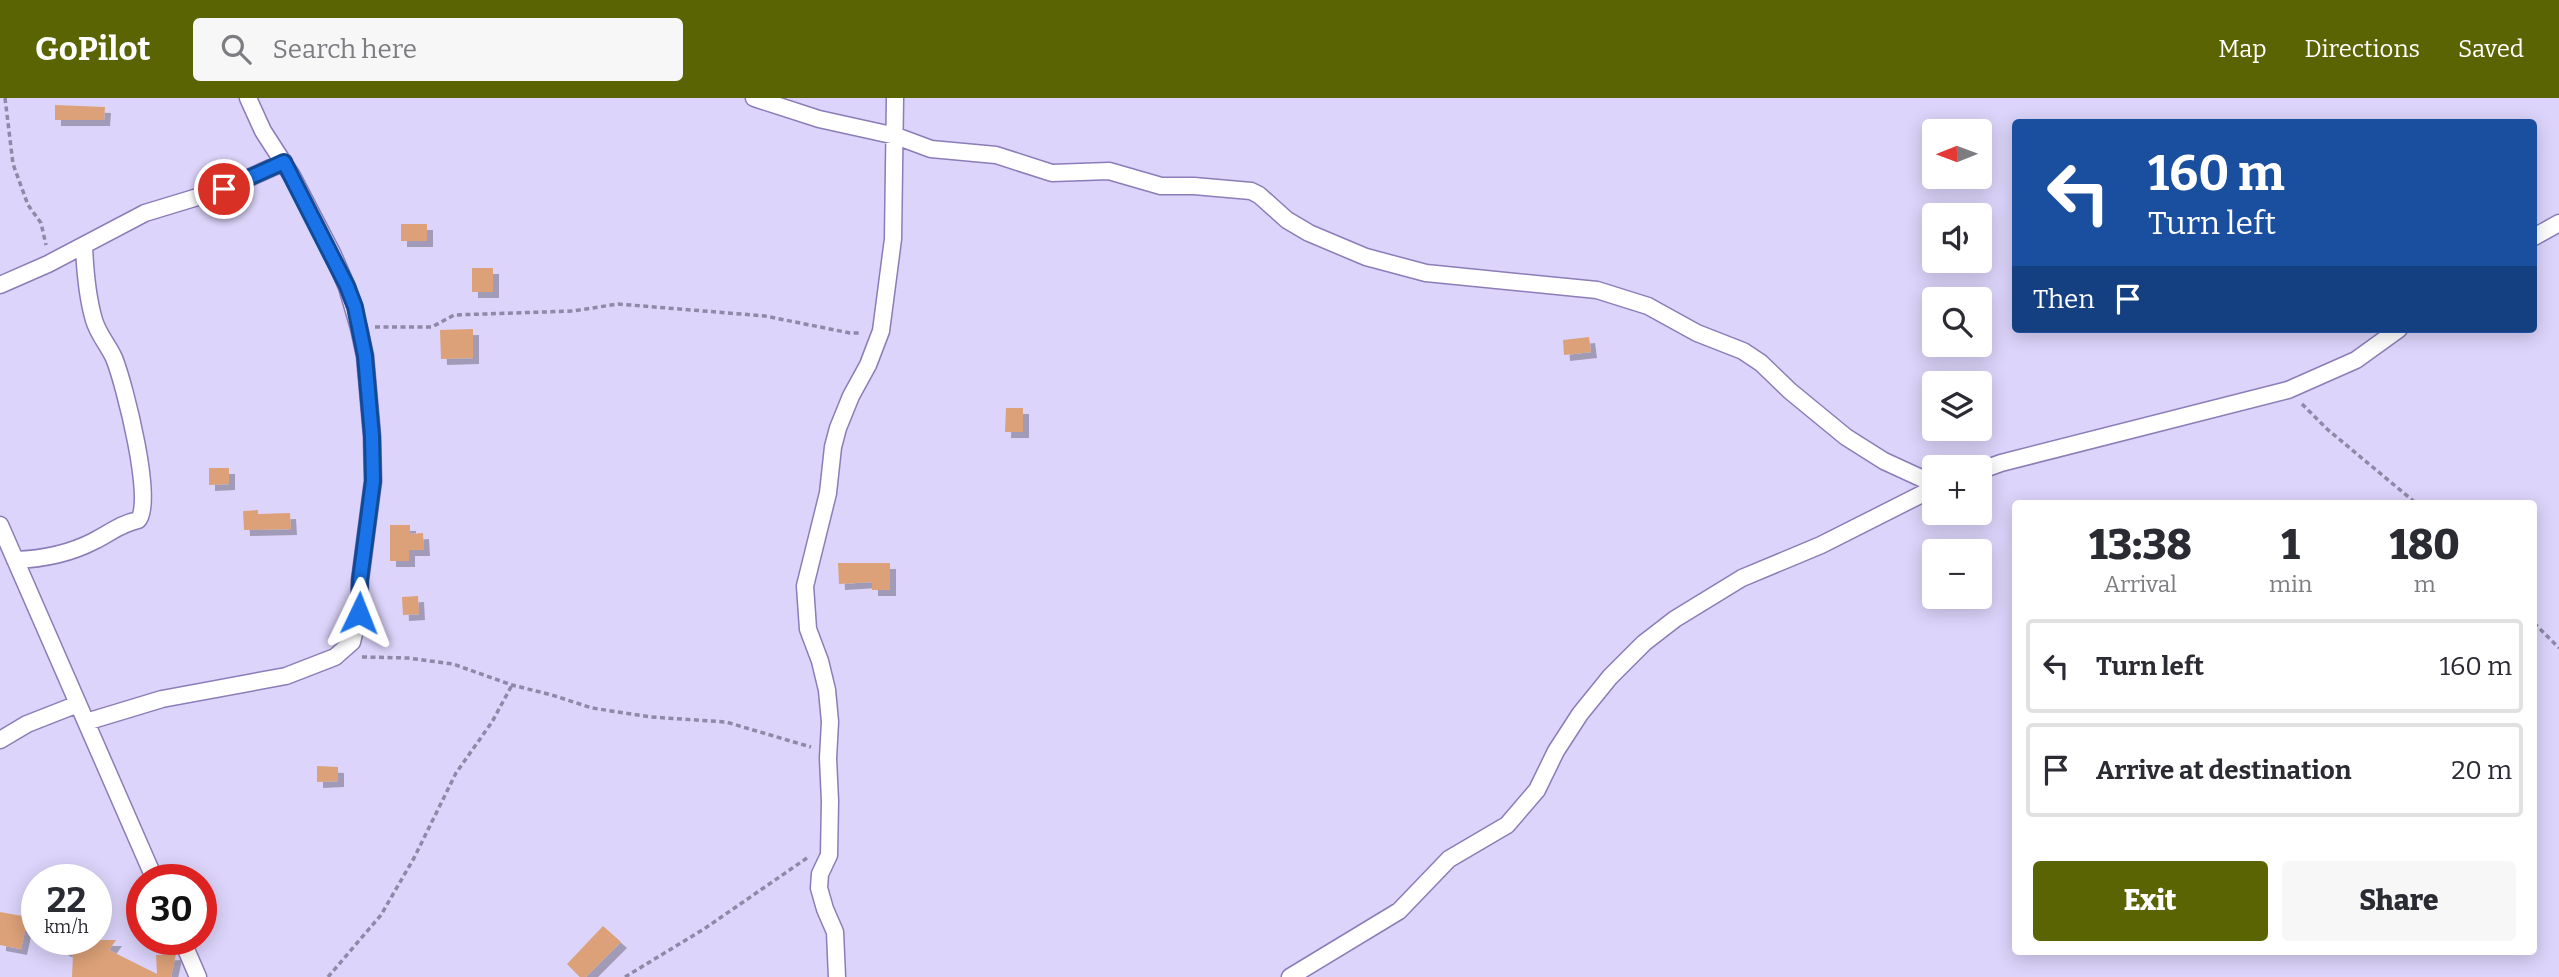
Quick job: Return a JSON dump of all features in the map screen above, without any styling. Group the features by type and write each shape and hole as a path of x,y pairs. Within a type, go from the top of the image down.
{"street":[{"path":"86,722 162,699 286,676 335,657 352,642 359,613 360,580 373,481 372,436 359,328 351,297 333,255 284,162 252,110 248,98"},
{"path":"754,98 818,120 896,136 930,149 996,155 1052,173 1109,171 1161,186 1251,191 1287,220 1309,233 1366,257 1426,274 1597,290 1617,295 1648,306 1697,333 1743,351 1761,363 1846,437 1884,461 1922,480"},
{"path":"837,977 835,932 819,888 821,874 829,855 830,722 827,690 808,629 805,586 828,493 838,428 881,331 893,239 895,98"},
{"path":"0,285 85,246 121,223 224,189 284,162"},
{"path":"2537,235 2559,223"},
{"path":"15,560 49,557 77,549 119,525 138,520 143,513 143,488 134,431 114,358 95,324 88,297 85,246"},
{"path":"1992,466 2288,390 2356,360 2393,333"},
{"path":"1290,977 1399,911 1450,859 1507,825 1537,790 1556,751 1580,714 1610,677 1644,643 1675,619 1742,579 1821,545 1922,492"},
{"path":"0,525 148,864"},
{"path":"0,740 27,724 78,704"},
{"path":"188,955 198,977"}],"path":[{"path":"5,98 13,164 28,205 41,223 48,264"},
{"path":"359,328 432,327 454,315 573,311 618,304 765,316 850,333 881,331"},
{"path":"2288,390 2327,429 2412,500"},
{"path":"2537,626 2559,648"},
{"path":"335,657 430,660 476,671 512,685 613,713 716,721 747,727 802,743 828,758"},
{"path":"328,977 381,915 414,858 456,773 492,722 512,685"},
{"path":"625,977 704,929 807,858"}],"building":[{"path":"55,105 105,107 104,120 55,120"},
{"path":"401,224 427,224 427,241 401,241"},
{"path":"472,268 493,268 493,292 472,292"},
{"path":"473,329 473,358 441,359 440,330"},
{"path":"1589,337 1591,352 1564,355 1563,340"},
{"path":"1006,408 1023,408 1023,432 1005,432"},
{"path":"209,468 229,468 229,484 209,485"},
{"path":"258,510 258,514 290,513 291,529 244,530 243,511"},
{"path":"390,525 410,525 410,534 423,533 424,550 409,550 409,561 390,561"},
{"path":"838,563 890,563 890,590 872,590 872,582 839,584"},
{"path":"418,596 419,614 403,615 402,597"},
{"path":"317,766 338,767 338,781 317,782"},
{"path":"0,912 21,916 21,949 0,945"},
{"path":"603,926 621,942 586,977 580,977 567,964"},
{"path":"112,952 157,974 156,955 176,955 171,977 72,977 73,955 112,955"}],"route":[{"path":"224,189 284,162 333,255 355,307 365,356 373,460 359,613"}]}
